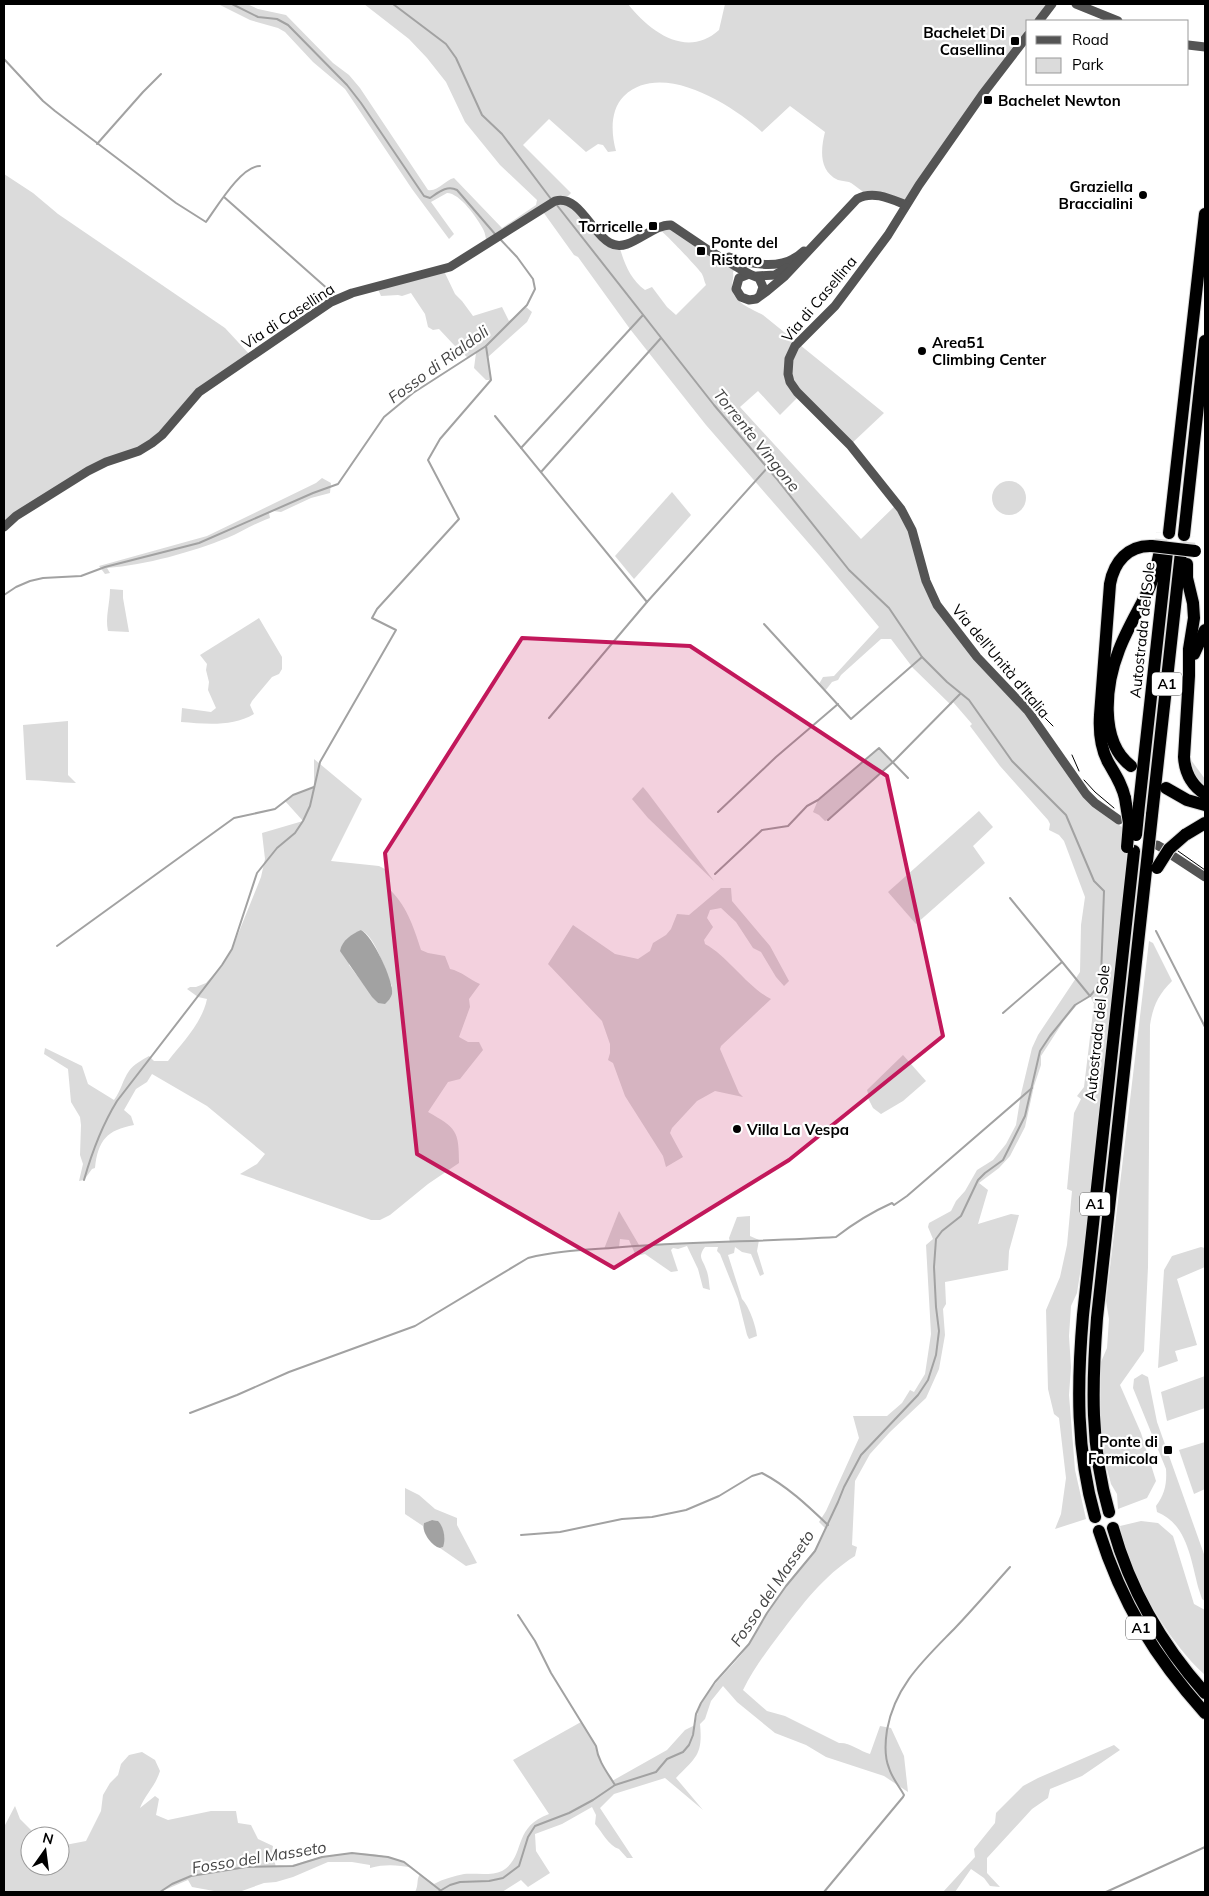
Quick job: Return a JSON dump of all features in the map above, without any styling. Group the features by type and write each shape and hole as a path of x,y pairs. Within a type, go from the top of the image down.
{"highway":[{"path":"1166,533 1176,474 1205,214"},
{"path":"1187,535 1190,475 1205,341"},
{"path":"1131,849 1125,798 1122,786 1106,756 1100,734 1100,715 1110,584 1114,570 1123,556 1137,548 1192,553 1187,578 1194,612 1189,649 1184,763 1190,780 1205,794"},
{"path":"1130,766 1115,748 1109,731 1108,720 1112,678 1121,644 1150,587 1160,550"},
{"name":"Autostrada del Sole","path":"1095,1517 1081,1444 1079,1368 1083,1316 1130,890 1126,866 1139,805 1160,550"},
{"name":"Autostrada del Sole","path":"1109,1512 1103,1493 1095,1445 1092,1399 1098,1308 1135,974 1152,864 1152,815 1192,553"},
{"path":"1189,676 1196,646 1205,630"},
{"path":"1166,788 1187,800 1205,805"},
{"path":"1152,864 1185,836 1205,823"},
{"name":"A1","path":"1113,1528 1126,1565 1147,1611 1176,1657 1205,1693"},
{"name":"A1","path":"1099,1531 1117,1581 1144,1633 1166,1666 1205,1713"}],"street":[{"path":"1040,20 1052,4"},
{"path":"1076,4 1116,20"},
{"path":"906,205 982,95 1026,38"},
{"path":"1189,46 1205,47"},
{"name":"Via di Casellina","path":"723,259 735,269 739,278 736,289 741,297 752,300 786,276 853,202 863,196 876,195 906,205 888,235 834,306 797,344 789,362 788,378 792,386 857,453"},
{"name":"Via di Casellina","path":"4,527 16,516 88,471 106,462 139,451 152,443 162,435 199,392 331,302 352,293 450,267 546,205 562,199 573,204 611,244 627,244 658,227 668,225 676,227 708,250 753,275"},
{"name":"Via di Casellina","path":"739,278 753,275 770,276 779,273 790,266 824,230 832,225"},
{"name":"Via di Casellina","path":"708,250 747,263 766,265 784,263 802,254"},
{"path":"753,275 763,285 760,296"},
{"name":"Via dell'Unità d'Italia","path":"857,453 906,518 916,543 928,589 940,610 981,662 1028,711 1086,794 1119,820"},
{"path":"1173,856 1205,877"}],"highlighted area":[{"path":"522,638 690,646 887,776 943,1036 789,1160 614,1268 417,1154 385,853"}],"green space":[{"path":"218,4 247,4 258,9 286,15 333,63 349,75 360,88 428,190 438,188 454,178 502,228 536,205 537,200 500,165 465,122 446,82 427,58 409,39 364,4 628,4 647,24 658,32 682,42 694,42 707,38 719,30 725,4 1053,4 1040,20 1026,20 1026,38 906,205 869,195 849,182 838,180 832,176 827,171 822,159 825,132 790,106 762,132 749,121 715,99 696,90 676,84 657,83 640,86 624,96 619,102 614,115 613,137 616,151 608,152 603,145 598,144 586,152 549,119 523,145 571,193 565,199 600,234 619,245 625,264 635,281 645,290 652,287 667,307 676,315 706,285 702,274 660,230 668,225 735,269 732,287 735,297 739,301 763,315 884,413 850,445 800,395 780,415 758,391 740,407 861,539 897,504 901,509 931,595 1009,690 1080,787 1119,820 1119,825 1128,832 1126,866 1130,890 1103,1126 1077,1293 1071,1306 1069,1336 1071,1367 1069,1395 1075,1470 1086,1519 1055,1529 1061,1514 1066,1478 1059,1418 1054,1414 1048,1389 1046,1310 1060,1277 1067,1245 1072,1191 1067,1189 1074,1113 1081,1099 1077,1096 1084,1087 1094,1004 1090,996 1080,1001 1063,1022 1041,1056 1041,1065 1034,1086 1025,1127 1010,1156 999,1168 979,1183 988,1190 978,1224 1011,1214 1019,1215 1009,1251 1008,1270 945,1282 946,1304 943,1309 945,1335 939,1369 926,1398 870,1454 855,1481 852,1545 857,1547 855,1556 823,1582 805,1602 765,1655 743,1690 767,1711 785,1716 839,1743 851,1745 870,1754 880,1726 891,1728 904,1756 908,1792 884,1776 826,1757 806,1745 775,1733 737,1702 723,1686 711,1701 705,1719 700,1724 701,1734 697,1755 676,1778 703,1810 665,1778 614,1794 600,1808 633,1858 627,1858 606,1838 595,1824 596,1815 592,1807 562,1824 535,1834 536,1851 550,1873 528,1887 521,1880 502,1892 415,1892 420,1874 434,1884 464,1874 488,1874 502,1871 515,1858 524,1834 529,1827 537,1820 549,1814 513,1760 581,1722 596,1746 602,1765 612,1781 667,1750 685,1730 695,1725 703,1701 742,1654 774,1602 818,1546 826,1529 819,1522 826,1511 859,1438 853,1416 887,1416 902,1403 910,1390 914,1392 925,1374 931,1334 926,1245 933,1239 928,1227 929,1223 951,1211 977,1170 993,1160 1006,1144 1016,1125 1032,1048 1038,1035 1080,972 1081,925 1085,897 1064,841 1059,835 1049,830 1050,824 1048,820 1000,766 970,726 972,724 953,702 951,705 913,668 891,639 881,639 841,675 838,680 832,682 825,691 819,684 823,677 834,676 879,627 706,425 630,329 541,209 488,244 480,224 463,201 447,193 431,202 454,234 449,239 412,189 345,89 313,62 285,32 278,28 250,20"},
{"path":"4,174 33,193 58,214 225,328 251,356 216,379 152,443 106,462 4,527"},
{"path":"443,269 455,294 473,316 502,307 509,321 526,307 532,312 527,322 488,357 491,380 486,380 474,368 476,353 468,358 439,329 433,330 428,327 425,314 411,293 402,296 381,296 377,287"},
{"path":"322,478 331,483 330,493 311,498 281,512 273,511 269,513 270,518 227,538 168,557 107,568 110,573 105,574 99,566 207,536 316,483"},
{"path":"1009,481 1021,486 1026,498 1021,510 1009,515 997,510 992,498 997,486"},
{"path":"672,492 691,515 634,579 615,556"},
{"path":"110,589 123,590 129,632 108,631"},
{"path":"259,618 282,657 282,669 279,674 272,677 252,701 250,705 254,714 228,723 181,722 182,708 211,712 216,708 208,690 207,664 200,655"},
{"path":"68,721 68,775 76,783 26,780 23,725"},
{"path":"879,748 893,762 828,820 825,821 813,812 818,800"},
{"path":"314,759 362,799 331,861 379,866 389,871 387,887 404,908 421,950 445,956 450,969 480,984 469,999 470,1007 459,1037 468,1042 479,1042 483,1050 460,1079 448,1082 428,1112 445,1122 454,1131 458,1143 459,1163 428,1184 390,1215 380,1220 371,1220 240,1174 257,1164 265,1154 207,1106 152,1074 147,1082 136,1089 124,1110 131,1116 134,1125 117,1130 105,1138 96,1158 95,1168 92,1169 84,1180 79,1181 83,1164 80,1155 81,1125 80,1117 71,1102 68,1069 44,1054 45,1048 82,1066 88,1084 114,1100 127,1074 138,1062 149,1056 154,1061 168,1061 196,1024 207,999 198,997 187,989 206,983 222,965 232,949 261,877 265,859 262,833 303,821 285,801 300,792 314,787","holes":["361,930 376,947 392,986 378,1003 349,965"]},
{"path":"1191,760 1205,779 1205,786 1195,775"},
{"path":"643,787 714,881 648,818 632,799"},
{"path":"979,811 993,827 973,846 985,863 916,924 888,892"},
{"path":"721,888 731,888 732,901 770,946 789,981 784,986 776,977 761,952 753,948 736,922 721,908 710,910 707,918 713,927 704,940 705,944 722,956 762,994 771,999 720,1049 739,1093 743,1097 715,1091 697,1101 672,1128 670,1133 683,1157 666,1167 663,1156 625,1096 613,1063 608,1060 610,1044 602,1021 548,964 573,925 615,954 638,959 650,951 653,943 666,935 671,929 677,914 689,915"},
{"path":"1149,941 1153,943 1172,981 1157,1001 1150,1025 1148,1267 1144,1351 1120,1385 1141,1433 1156,1481 1147,1498 1118,1509 1117,1494 1111,1484 1100,1443 1101,1362 1107,1348 1109,1319 1106,1301"},
{"path":"903,1055 926,1081 903,1101 881,1114 873,1108 868,1098 867,1090"},
{"path":"619,1211 639,1245 730,1242 729,1238 737,1217 750,1216 750,1236 759,1240 757,1251 764,1274 760,1276 751,1254 742,1252 735,1247 734,1253 728,1255 742,1299 752,1316 757,1336 749,1339 747,1335 738,1299 720,1254 717,1251 718,1247 705,1247 701,1253 701,1258 708,1274 710,1290 703,1288 698,1269 687,1246 671,1250 678,1271 671,1272 645,1254 636,1256 629,1240 620,1239 619,1247 604,1249"},
{"path":"1201,1247 1205,1248 1205,1267 1177,1279 1197,1345 1175,1351 1178,1361 1158,1368 1164,1270 1172,1256"},
{"path":"1142,1374 1148,1377 1157,1422 1205,1557 1205,1601 1202,1599 1187,1545 1182,1535 1176,1525 1157,1512 1156,1506 1165,1488 1166,1469 1133,1388 1134,1379"},
{"path":"1205,1376 1205,1408 1167,1421 1161,1392"},
{"path":"1205,1442 1205,1489 1194,1494 1179,1450"},
{"path":"405,1488 419,1495 435,1509 457,1518 457,1525 477,1563 466,1566 440,1548 443,1547 438,1521 432,1520 424,1523 423,1526 405,1514"},
{"path":"1141,1521 1158,1523 1173,1536 1194,1604 1205,1610 1205,1675 1177,1645 1164,1626 1141,1586 1132,1565 1120,1526"},
{"path":"1114,1745 1120,1750 1082,1776 1050,1789 1048,1798 1032,1809 987,1858 987,1873 1000,1887 990,1886 984,1878 971,1869 955,1892 943,1892 975,1857 974,1849 995,1823 996,1813 1023,1786"},
{"path":"142,1752 155,1760 160,1771 140,1808 155,1796 159,1799 156,1815 168,1820 211,1811 236,1811 238,1823 251,1825 258,1839 273,1846 272,1852 276,1867 333,1855 357,1853 392,1858 413,1868 392,1865 370,1868 370,1865 352,1862 328,1862 293,1877 264,1883 239,1892 215,1892 192,1887 188,1880 160,1892 4,1892 4,1827 15,1806 20,1819 27,1826 20,1826 20,1876 70,1876 70,1844 86,1841 101,1811 103,1795 110,1783 118,1775 121,1764 129,1755"}],"shaded area":[{"path":"361,930 371,940 390,979 392,994 385,1004 378,1003 372,997 340,951 345,941"},
{"path":"432,1520 438,1521 442,1526 443,1547 437,1547 425,1534 424,1523"}],"waterway":[{"name":"Fosso di Rialdoli","path":"232,4 258,17 277,19 288,25 347,85 424,196 430,198 450,188 457,190 495,234"},
{"name":"Torrente Vingone","path":"393,4 446,44 456,58 482,115 502,134 551,199"},
{"path":"4,59 43,101 55,111 176,203 206,222 237,180 253,168 260,166"},
{"path":"97,144 161,74"},
{"path":"224,197 330,291"},
{"name":"Fosso del Masseto","path":"438,1892 460,1882 489,1881 503,1878 519,1866 528,1837 535,1826 569,1813 615,1785 656,1772 667,1759 683,1752 689,1745 693,1735 696,1714 701,1703 715,1682 749,1644 786,1586 815,1551 844,1487 861,1455 918,1395 928,1380 936,1355 939,1331 934,1267 936,1239 942,1231 961,1216 978,1180 1003,1160 1025,1116 1040,1051 1075,1005 1090,996 1096,989 1101,977 1104,891 1094,881 1066,815 1012,761 969,700 947,682 922,657 889,608 849,570 776,478 714,405 556,204"},
{"name":"Fosso di Rialdoli","path":"4,595 30,581 43,578 81,576 105,567 199,543 338,484 384,417 413,393 486,346 527,305 535,289 533,279 517,257 500,239"},
{"path":"521,448 643,315"},
{"path":"541,472 661,338"},
{"path":"84,1180 106,1120 117,1101 222,965 232,949 257,873 277,848 295,833 303,821 310,806 320,762 396,630 372,618 377,609 459,519 428,460 440,439 491,380 486,346"},
{"path":"495,416 647,602"},
{"path":"549,718 647,602 768,467"},
{"path":"764,624 851,719 922,657"},
{"path":"828,820 893,762 960,694"},
{"path":"718,812 776,757 838,704"},
{"path":"715,874 762,830 788,826 807,806 818,800 879,748 908,778"},
{"path":"57,946 234,818 275,809 293,795 314,787"},
{"path":"1010,898 1090,996"},
{"name":"Torrente Vingone","path":"1156,931 1205,1027"},
{"path":"1003,1013 1062,962"},
{"path":"190,1413 289,1372 415,1326 528,1258 569,1251 639,1246 836,1237 856,1222 892,1203 894,1205 907,1196 1032,1088"},
{"path":"521,1535 560,1532 622,1519 652,1517 686,1510 719,1496 752,1476 762,1473 788,1490 828,1525"},
{"path":"824,1892 904,1795 890,1772 885,1749 891,1714 904,1686 923,1662 1010,1567"},
{"path":"518,1615 596,1746 601,1762 615,1785"},
{"path":"1106,1892 1205,1847"},
{"name":"Fosso del Masseto","path":"160,1892 172,1884 191,1876 246,1867 293,1866 322,1857 352,1853 388,1857 404,1862 440,1890"}],"tunnel":[{"path":"1160,551 1162,533"},
{"path":"1188,554 1190,536"}],"tram line":[{"path":"1040,713 1053,726"},
{"path":"1072,755 1079,771"},
{"path":"1084,780 1114,808"},
{"path":"1178,851 1205,870"}],"place":[{"name":"Bachelet Di Casellina","path":"1015,41"},
{"name":"Bachelet Newton","path":"988,100"},
{"name":"Graziella Braccialini","path":"1143,195"},
{"name":"Torricelle","path":"653,226"},
{"name":"Ponte del Ristoro","path":"701,251"},
{"name":"Area51 Climbing Center","path":"922,351"},
{"name":"Villa La Vespa","path":"737,1129"},
{"name":"Ponte di Formicola","path":"1168,1450"}]}
